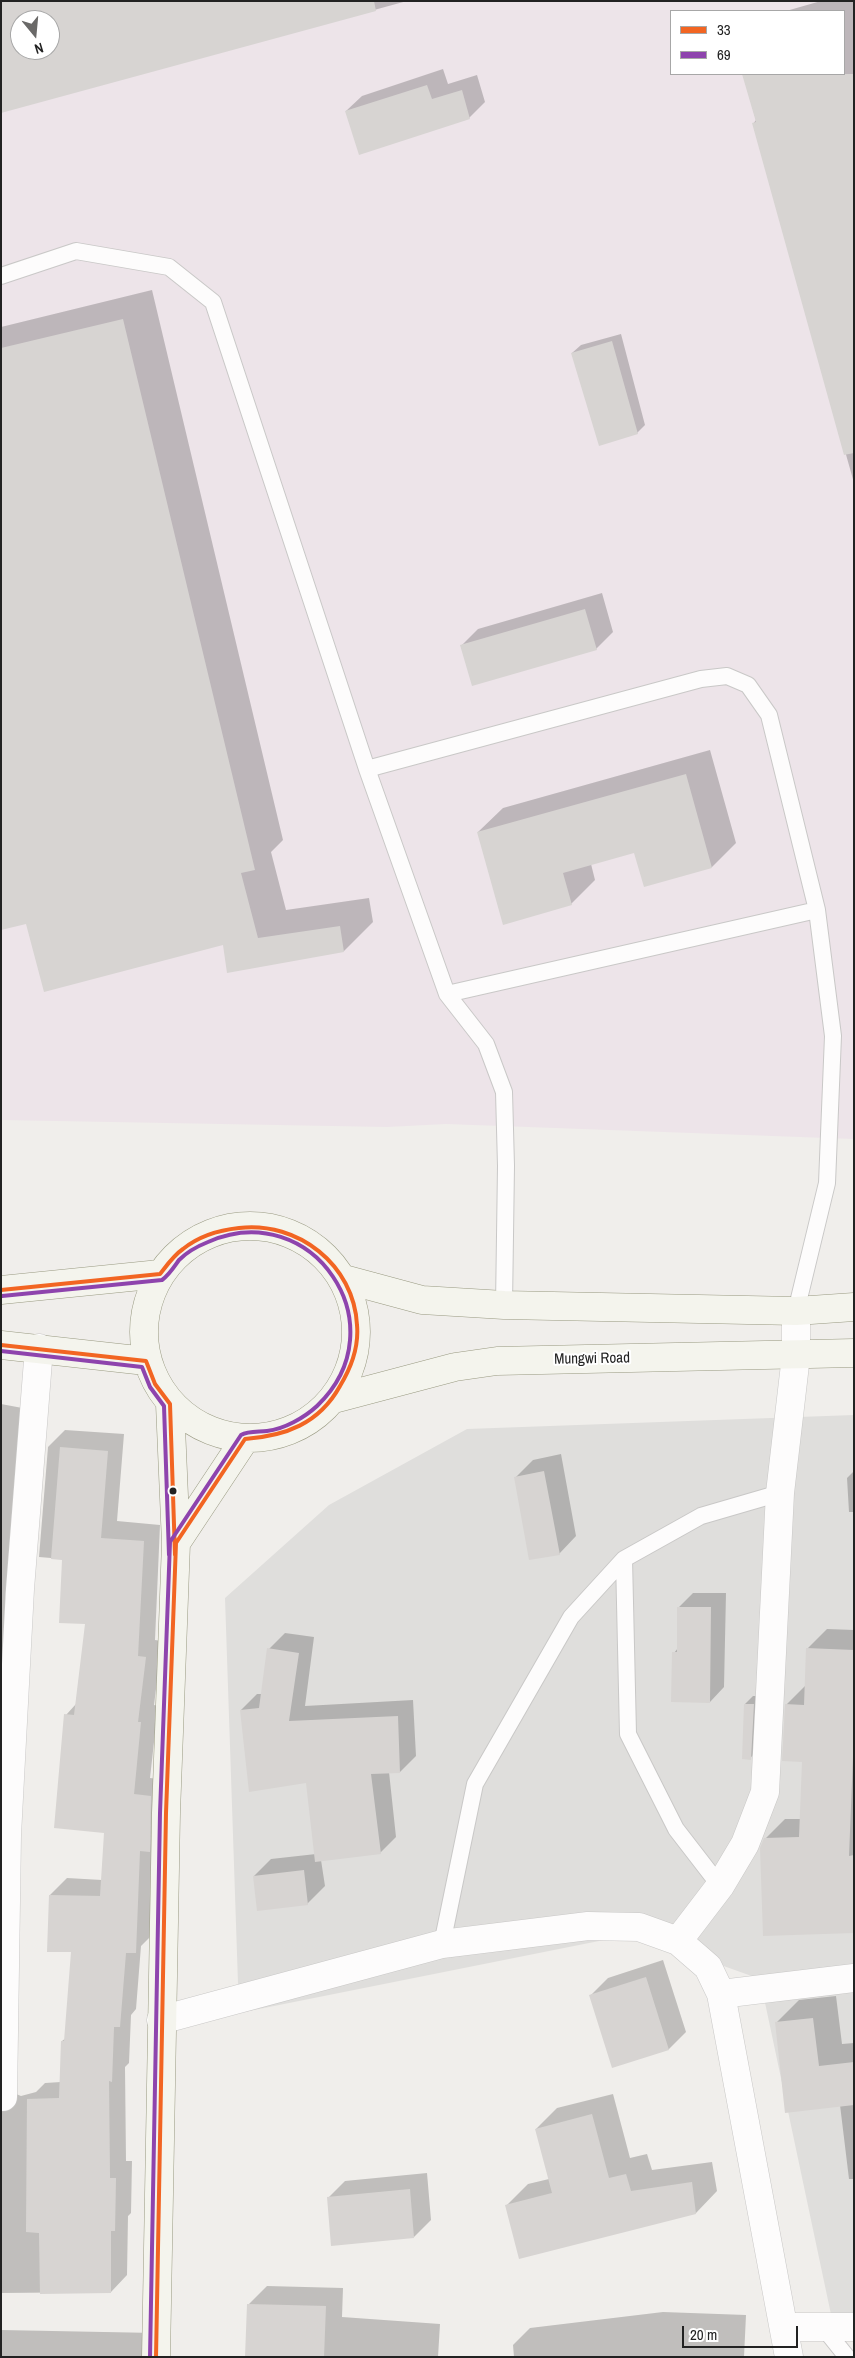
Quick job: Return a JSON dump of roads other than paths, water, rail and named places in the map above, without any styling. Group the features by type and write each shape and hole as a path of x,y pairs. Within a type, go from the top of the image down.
{"main road":[{"path":"253,1225 289,1232 320,1251 344,1279 355,1309 357,1340 350,1371 334,1399 309,1421 278,1435 245,1439 217,1434 192,1422 170,1404 155,1384 146,1361 142,1332 146,1302 160,1274 184,1247 216,1230 253,1225"},
{"path":"1,1290 160,1274"},
{"path":"344,1279 422,1300 504,1305 796,1311 854,1307"},
{"path":"1,1345 146,1361"},
{"name":"Mungwi Road","path":"334,1399 455,1367 496,1361 796,1356 854,1353"},
{"path":"156,2357 166,1813 176,1543 170,1404"},
{"path":"176,1543 245,1439"}],"street":[{"path":"678,1941 720,1886 745,1844 765,1792 780,1493 796,1356 796,1311"},
{"path":"3,2097 4,1928 7,1835 20,1589 38,1348"},
{"path":"161,2020 442,1944 588,1926 639,1927 678,1941 708,1967 721,1994 789,2357"},
{"path":"721,1994 854,1978"},
{"path":"784,2327 854,2327"}],"lane":[{"path":"1,276 76,251 169,267 213,302 367,769 447,994 486,1044 504,1092 506,1166 504,1305"},
{"path":"367,769 701,679 727,676 748,685 769,715 817,910 833,1036 827,1183 796,1311"},
{"path":"447,994 817,910"},
{"path":"442,1944 475,1784 571,1617 624,1559 701,1516 780,1493"},
{"path":"624,1559 628,1734 676,1829 720,1886"},
{"path":"823,2327 847,2357"}]}
